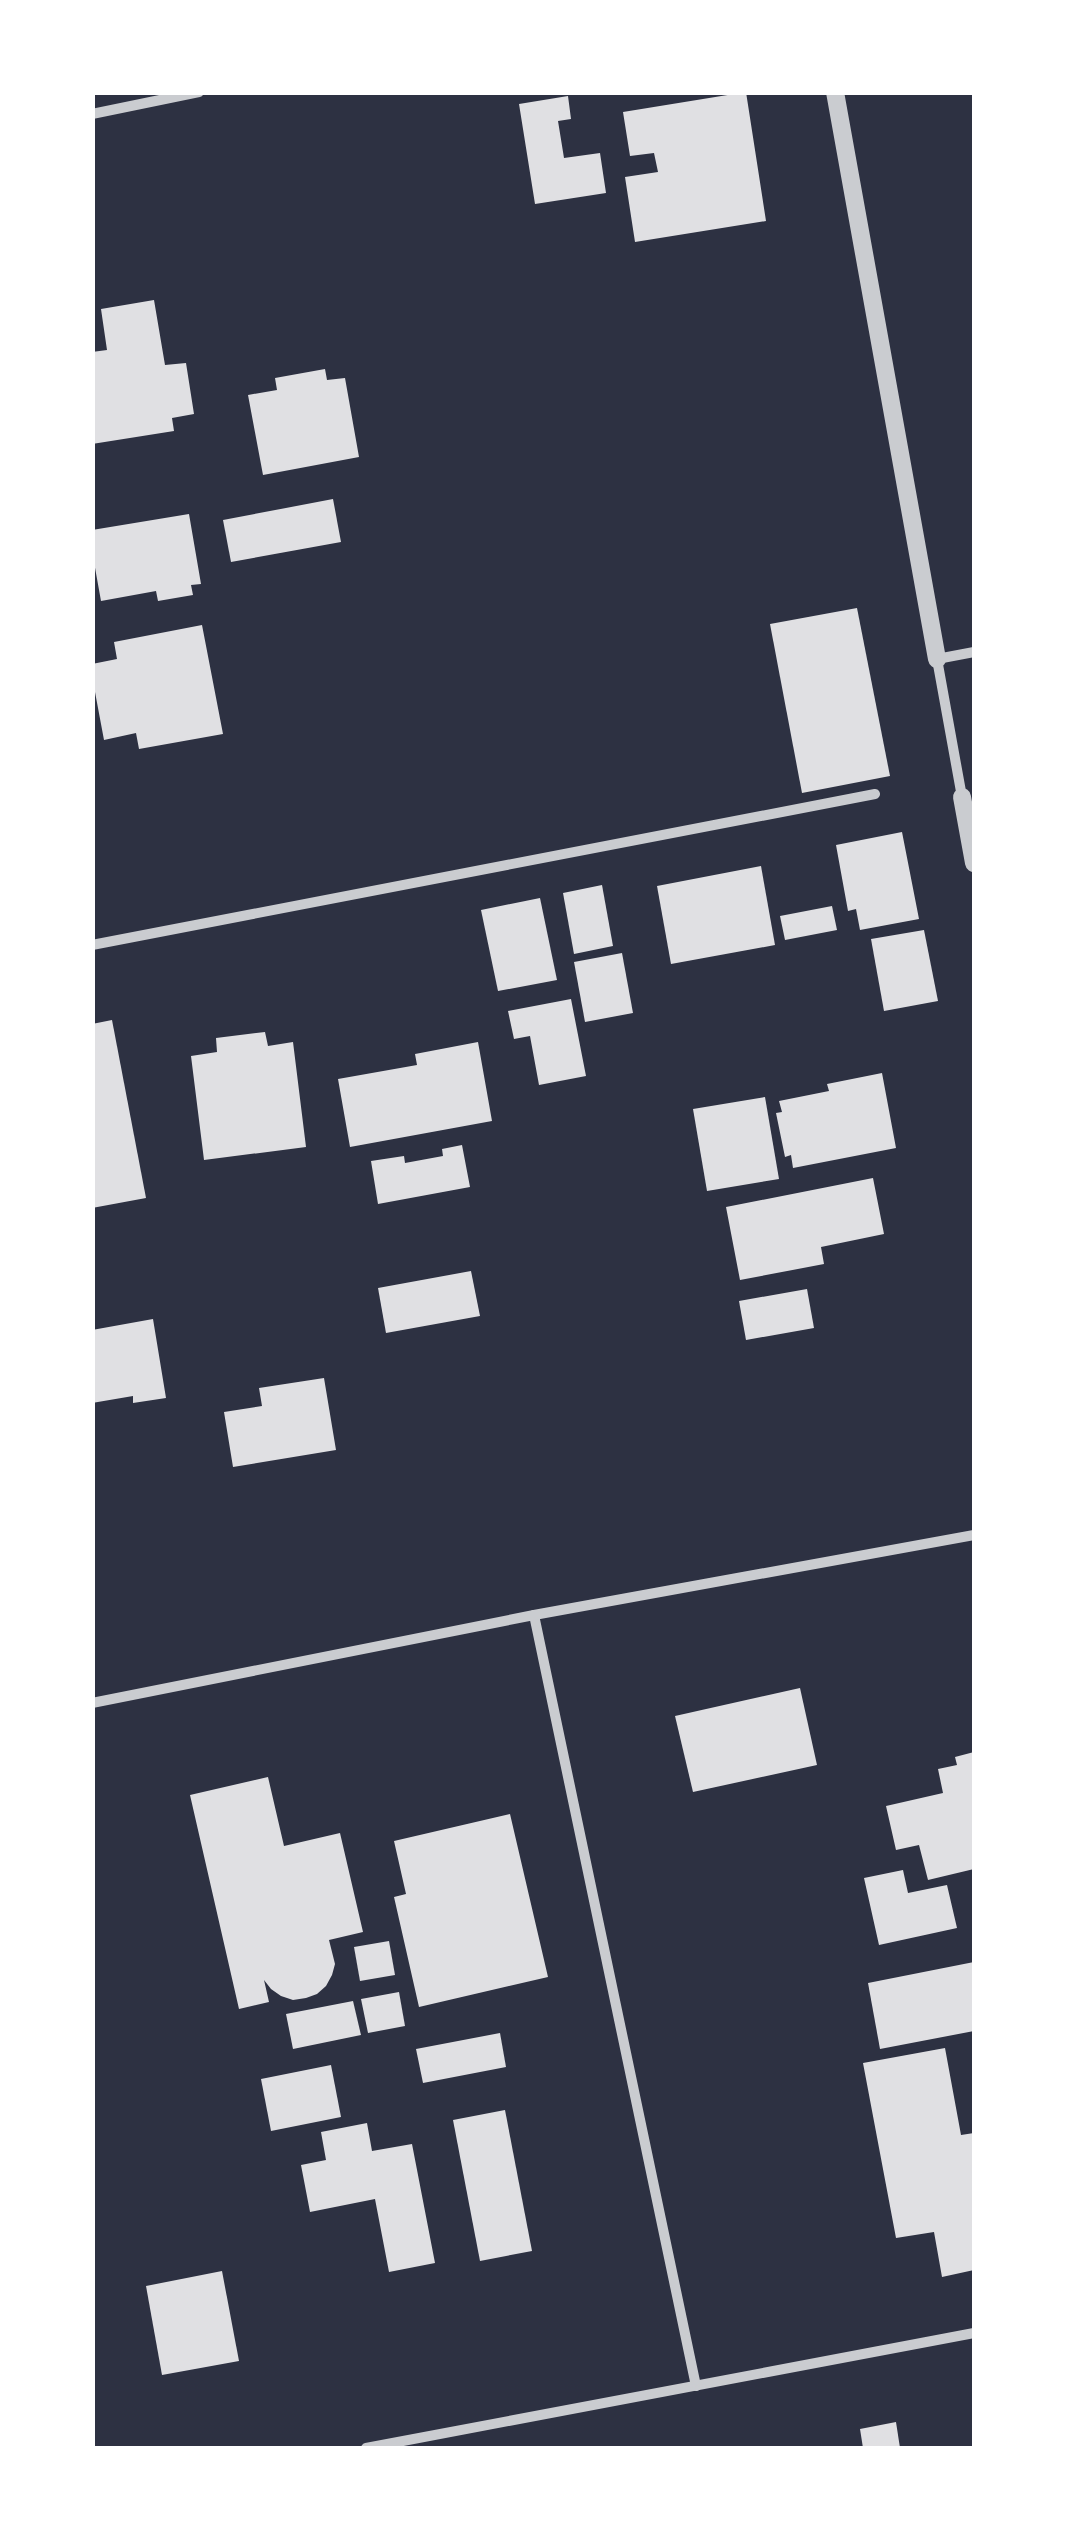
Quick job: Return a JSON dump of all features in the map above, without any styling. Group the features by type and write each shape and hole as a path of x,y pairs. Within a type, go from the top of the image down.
{"street":[{"path":"92,114 199,92"},
{"path":"835,92 974,863"},
{"path":"937,659 974,652"},
{"path":"92,945 874,794"},
{"path":"92,1703 534,1614 974,1535"},
{"path":"534,1614 696,2386"},
{"path":"366,2448 974,2333"}],"building":[{"path":"746,92 766,221 635,242 625,177 658,172 654,153 630,156 623,112"},
{"path":"568,96 571,119 558,121 564,158 600,153 606,193 535,204 519,104"},
{"path":"154,300 165,365 186,363 194,414 172,418 174,431 92,444 92,352 107,350 101,309"},
{"path":"325,369 327,380 345,378 359,457 263,475 248,395 277,390 275,378"},
{"path":"333,499 341,542 231,562 223,520"},
{"path":"189,514 201,584 191,585 193,595 158,601 156,591 101,601 92,530"},
{"path":"857,608 890,776 802,793 770,624"},
{"path":"202,625 223,734 139,749 136,733 104,740 92,664 117,659 114,642"},
{"path":"902,832 919,919 860,930 856,909 848,911 836,845"},
{"path":"761,866 775,945 671,964 657,886"},
{"path":"602,885 613,946 574,954 563,893"},
{"path":"540,898 557,980 498,991 481,910"},
{"path":"832,906 837,930 785,940 780,916"},
{"path":"924,930 938,1001 884,1011 871,939"},
{"path":"622,953 633,1013 585,1022 574,962"},
{"path":"571,999 586,1076 539,1085 530,1036 514,1039 508,1011"},
{"path":"112,1020 146,1198 92,1208 92,1024"},
{"path":"265,1032 268,1046 293,1042 306,1147 204,1160 191,1056 217,1052 216,1038"},
{"path":"478,1042 492,1121 350,1147 338,1079 417,1065 415,1054"},
{"path":"882,1073 896,1148 793,1168 791,1155 785,1157 776,1113 782,1112 779,1101 829,1091 827,1084"},
{"path":"765,1097 779,1179 707,1191 693,1109"},
{"path":"462,1145 470,1187 378,1204 371,1161 404,1156 405,1163 443,1156 442,1149"},
{"path":"873,1178 884,1234 821,1247 824,1264 740,1280 726,1207"},
{"path":"471,1271 480,1316 386,1333 378,1288"},
{"path":"807,1289 814,1328 746,1340 739,1301"},
{"path":"153,1319 166,1398 133,1403 133,1396 92,1403 92,1330"},
{"path":"324,1378 336,1450 233,1467 224,1412 262,1406 259,1388"},
{"path":"800,1688 817,1765 693,1792 675,1716"},
{"path":"974,1752 974,1869 928,1880 919,1845 896,1850 886,1806 943,1793 938,1769 957,1765 955,1757"},
{"path":"268,1777 284,1846 340,1833 363,1932 329,1940 335,1964 326,1986 317,1994 293,2000 281,1996 264,1980 269,2002 239,2009 190,1795"},
{"path":"510,1814 548,1977 419,2007 394,1897 406,1894 394,1841"},
{"path":"903,1870 908,1893 947,1885 957,1928 879,1945 864,1878"},
{"path":"389,1941 395,1975 360,1981 354,1947"},
{"path":"974,1962 974,2031 880,2049 868,1983"},
{"path":"399,1992 405,2026 368,2033 361,1999"},
{"path":"353,2001 361,2035 293,2049 286,2014"},
{"path":"500,2033 506,2067 423,2083 416,2049"},
{"path":"945,2048 961,2135 974,2133 974,2270 942,2277 934,2232 896,2238 863,2063"},
{"path":"331,2065 341,2117 271,2131 261,2079"},
{"path":"505,2110 532,2251 480,2261 453,2120"},
{"path":"367,2123 372,2151 412,2144 435,2263 389,2272 375,2199 310,2212 301,2165 326,2160 321,2132"},
{"path":"222,2271 239,2361 162,2375 146,2286"},
{"path":"896,2422 900,2448 863,2448 860,2429"}]}
